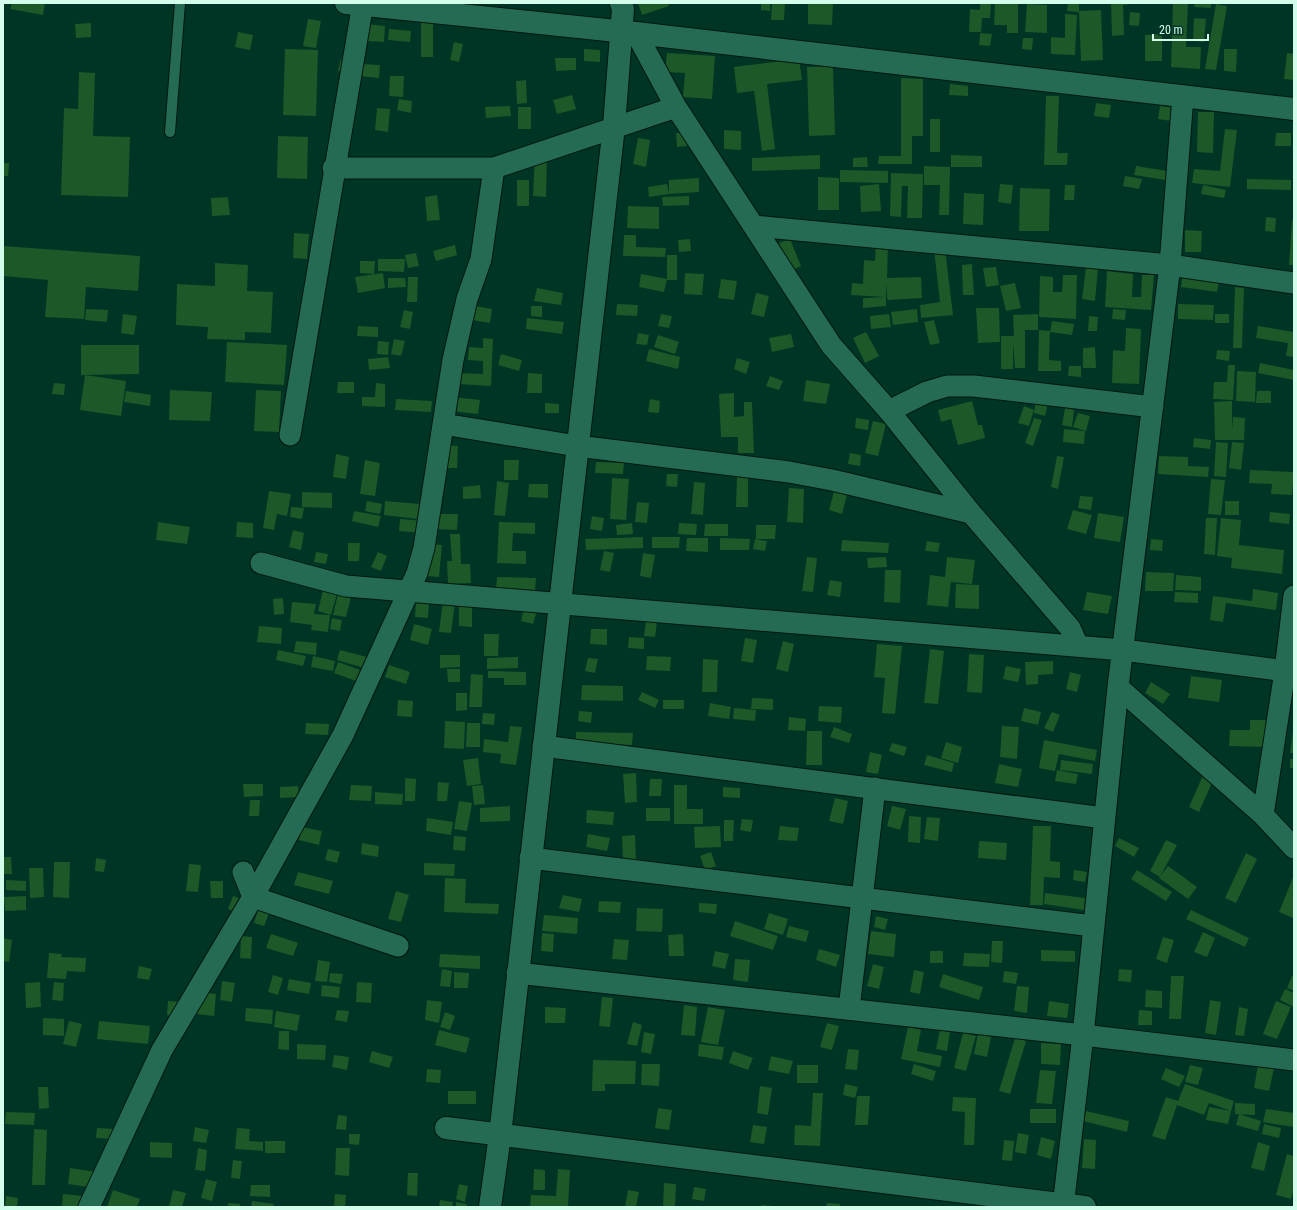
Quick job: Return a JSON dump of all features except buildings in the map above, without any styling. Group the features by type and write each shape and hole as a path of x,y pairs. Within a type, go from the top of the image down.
{"street":[{"path":"621,3 629,32 831,345 889,411 971,513 1070,628 1078,646"},
{"path":"290,435 333,168 357,4 629,32 1294,109"},
{"path":"490,1207 500,1135 517,973 614,126 629,32"},
{"path":"1063,1206 1083,1035 1118,687 1170,265 1183,96"},
{"path":"333,168 494,168 614,126 676,107"},
{"path":"89,1207 162,1050 253,897 343,735 410,591 424,548 453,360 467,299 481,259 494,168"},
{"path":"754,226 1170,265 1294,283"},
{"path":"889,411 927,392 947,386 974,386 1153,407"},
{"path":"443,424 577,446 789,472 832,480 971,513"},
{"path":"262,563 346,586 1123,650 1290,672"},
{"path":"1262,815 1290,672 1294,596"},
{"path":"1118,687 1262,815 1294,848"},
{"path":"543,746 1104,818"},
{"path":"849,1009 875,788"},
{"path":"530,858 1093,926"},
{"path":"243,872 253,897 398,946"},
{"path":"517,973 1083,1035 1294,1060"},
{"path":"446,1128 1063,1206 1085,1207"}],"lane":[{"path":"170,132 180,3"}]}
